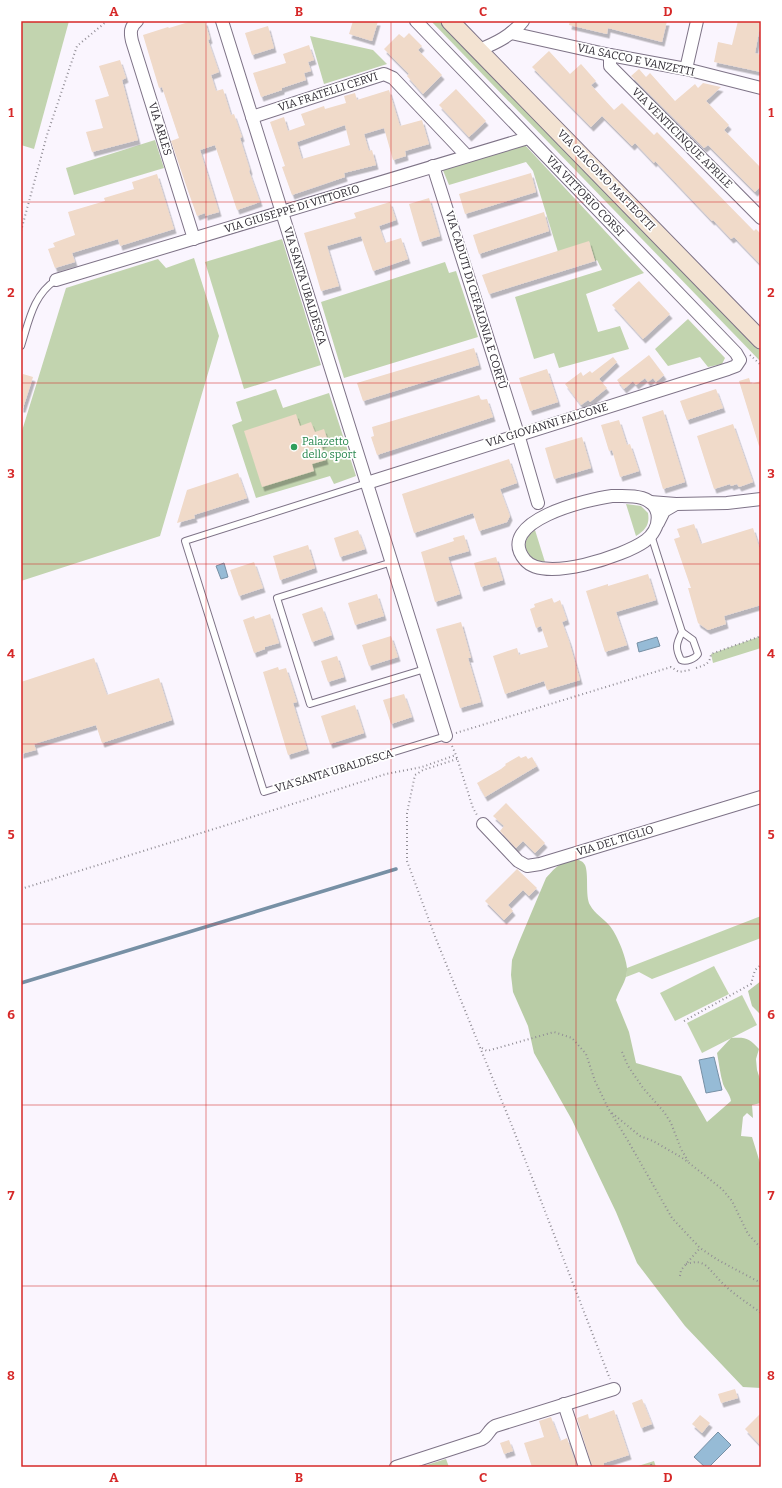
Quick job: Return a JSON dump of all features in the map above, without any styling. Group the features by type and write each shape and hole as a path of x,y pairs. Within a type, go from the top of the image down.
{"main road":[{"name":"VIA GIACOMO MATTEOTTI","path":"450,21 761,340"}],"street":[{"name":"VIA ARLES","path":"137,21 133,24 131,29 132,41 194,239"},
{"name":"VIA SANTA UBALDESCA","path":"222,21 446,736"},
{"name":"VIA VITTORIO CORSI","path":"416,21 736,353 740,359 739,363 728,369"},
{"path":"479,50 511,33 523,21"},
{"path":"686,69 697,21"},
{"name":"VIA SACCO E VANZETTI","path":"511,33 610,55 686,69 761,88"},
{"name":"VIA VENTICINQUE APRILE","path":"610,55 610,66 761,218"},
{"name":"VIA FRATELLI CERVI","path":"252,117 384,74 393,78 467,156"},
{"name":"VIA GIUSEPPE DI VITTORIO","path":"56,280 528,138"},
{"name":"VIA CADUTI DI CEFALONIA E CORFÙ","path":"434,166 518,434 538,503"},
{"name":"VIA GIOVANNI FALCONE","path":"367,483 518,434 728,369"},
{"path":"657,524 658,514 656,508 650,502 642,498 612,496 581,502 559,510 534,523 523,532 520,537 521,554 531,565 545,569 564,568 603,559 635,547 651,535 657,524 664,511 676,504"},
{"path":"650,502 676,504 727,503 761,499"},
{"path":"534,523 538,513 538,503 553,510 559,510"},
{"name":"VIA DEL TIGLIO","path":"483,824 518,861 527,866 540,864 761,797"},
{"path":"396,1467 482,1439 486,1437 491,1428 495,1426 614,1389"},
{"path":"564,1404 585,1467"}],"lane":[{"path":"21,346 36,300 43,291 56,280"},
{"name":"VIA SANTA UBALDESCA","path":"367,483 185,541 264,792 446,736"},
{"path":"651,535 682,632 693,640 698,654 696,658 685,661 681,660 676,647 682,632"},
{"path":"392,562 277,598 310,704 425,669"}],"path":[{"path":"21,231 48,135 77,46 107,21"},
{"path":"704,665 710,661 711,654 761,636"},
{"path":"483,824 473,808 458,759 446,736 671,667"},
{"path":"21,889 386,774 422,767 456,755"},
{"path":"458,759 423,770 415,775 407,813 407,860 436,939 614,1389"},
{"path":"684,1021 751,984 755,970 761,965"},
{"path":"480,1047 487,1051 554,1032 572,1038 586,1054 595,1081 610,1111 672,1218 700,1248 718,1260 761,1283"},
{"path":"622,1052 628,1066 643,1088 664,1112 671,1123 681,1149 690,1163"},
{"path":"610,1111 640,1136 663,1146 690,1163 722,1189 732,1201 748,1234 761,1248"},
{"path":"680,1276 681,1270 700,1248"},
{"path":"686,1264 695,1262 702,1263 742,1300 761,1313"}],"green space":[{"path":"21,21 69,21 34,149 21,145"},
{"path":"431,21 441,21 761,350 761,362"},
{"path":"310,36 373,50 387,64 324,84"},
{"path":"155,140 164,168 74,195 66,168"},
{"path":"524,144 644,273 586,294 598,332 620,326 629,349 559,368 554,353 534,359 515,297 602,270 597,260 595,261 589,242 558,252 533,171 526,162 449,185 442,168"},
{"path":"282,239 321,365 244,389 205,262"},
{"path":"194,258 219,336 160,536 21,581 21,434 66,288 158,259 166,268"},
{"path":"445,262 449,273 456,271 478,337 344,378 321,302"},
{"path":"688,319 725,358 722,364 708,367 700,357 668,366 655,349"},
{"path":"276,389 283,408 329,393 356,476 334,484 330,476 256,498 232,425 242,421 236,402"},
{"path":"626,504 641,506 648,513 646,527 636,536"},
{"path":"535,530 545,562 532,558 528,555 526,550 526,540"},
{"path":"761,636 761,648 713,663 711,654"},
{"path":"575,859 579,860 585,865 590,905 612,929 621,946 625,958 627,972 616,1000 629,1032 636,1063 681,1076 707,1122 731,1101 723,1084 717,1053 731,1038 747,1039 753,1042 759,1049 756,1059 757,1070 761,1082 761,1103 752,1105 753,1118 747,1113 743,1117 741,1136 752,1137 761,1166 761,1388 743,1387 685,1326 637,1263 616,1212 572,1120 534,1053 528,1026 513,992 511,975 512,960 546,878 559,866"},
{"path":"761,916 761,938 652,979 639,972 626,977 627,968"},
{"path":"714,966 729,994 675,1021 660,993"},
{"path":"761,981 761,1015 752,1006 748,991"},
{"path":"742,995 757,1025 702,1053 687,1023"},
{"path":"446,1459 449,1467 420,1467"},
{"path":"654,1461 656,1467 635,1467"}],"water":[{"path":"224,563 228,577 221,579 216,566"},
{"path":"657,637 660,646 639,652 637,643"},
{"path":"714,1057 722,1090 706,1093 699,1060"},
{"path":"718,1432 731,1445 709,1467 705,1467 694,1457"}],"building":[{"path":"192,21 205,21 210,39 208,40 219,72 211,75 216,91 223,89 231,115 234,114 242,137 240,138 250,170 249,171 260,202 237,210 215,145 200,150 219,212 205,216 205,213 197,216 187,188 171,141 179,138 162,87 159,88 143,35"},
{"path":"353,21 378,21 372,41 349,34"},
{"path":"570,21 667,21 662,42 608,28 607,34 569,25"},
{"path":"738,21 761,21 755,53 761,55 761,72 714,62 718,42 732,45"},
{"path":"268,26 274,48 252,55 245,33"},
{"path":"409,33 422,46 418,50 442,75 423,94 407,76 409,74 384,49 399,34 404,38"},
{"path":"309,45 314,60 308,62 311,71 304,73 306,80 261,97 253,73 286,63 283,54"},
{"path":"549,51 570,74 581,64 596,81 591,85 614,110 622,103 654,135 657,132 754,231 756,229 761,234 761,265 734,237 731,239 713,220 712,221 655,161 654,163 635,143 632,146 602,116 591,127 532,67"},
{"path":"120,60 126,78 122,80 138,140 92,152 86,132 103,128 95,100 109,96 99,66"},
{"path":"639,69 646,77 650,73 675,101 695,84 698,88 703,83 721,87 706,101 729,125 724,130 761,168 761,186 755,192 708,145 704,148 631,76"},
{"path":"456,89 486,121 469,137 439,105"},
{"path":"389,90 400,126 422,120 429,144 405,151 406,156 393,160 384,128 364,134 369,151 372,150 376,165 344,173 345,177 292,195 282,167 285,166 270,122 284,117 288,131 305,125 301,114 324,106 325,109 346,103 344,96 355,93 357,100","holes":["345,125 350,145 302,159 297,142"]},
{"path":"531,173 536,192 465,214 459,194"},
{"path":"157,174 174,229 120,246 118,239 72,253 75,262 55,268 48,249 55,247 53,243 75,235 68,212 105,201 104,198 134,189 132,182"},
{"path":"429,198 440,236 420,242 409,204"},
{"path":"390,202 396,220 379,226 385,243 401,238 408,259 373,271 361,236 327,246 339,286 321,291 304,233 356,218 354,213"},
{"path":"544,212 549,231 479,254 473,235"},
{"path":"589,241 595,261 489,294 482,275"},
{"path":"639,281 670,314 643,339 612,305"},
{"path":"474,348 479,365 363,401 357,383"},
{"path":"649,355 664,375 656,382 653,378 648,382 645,378 636,385 633,381 624,389 617,380"},
{"path":"613,357 617,362 599,379 607,388 590,402 588,400 581,405 565,384 581,372 583,376 590,371 592,373"},
{"path":"547,369 558,402 530,411 519,378"},
{"path":"23,374 33,377 23,408 21,408 21,381"},
{"path":"749,378 751,384 761,381 761,445 759,446 739,381"},
{"path":"716,389 723,408 687,420 680,401"},
{"path":"479,395 481,400 487,399 493,417 377,455 371,437 374,436 372,427"},
{"path":"663,410 685,482 663,489 642,417"},
{"path":"296,414 300,426 311,422 315,432 324,429 328,441 321,444 326,460 312,464 314,471 262,487 244,431"},
{"path":"619,420 627,445 630,444 639,471 620,477 612,450 609,451 601,425"},
{"path":"733,424 753,482 739,487 737,484 731,486 730,484 714,489 697,436"},
{"path":"582,437 591,468 554,479 545,448"},
{"path":"509,459 517,483 500,489 510,516 507,522 479,531 473,513 414,533 402,494"},
{"path":"238,473 247,498 194,515 195,518 177,523 187,490"},
{"path":"694,524 701,544 753,528 761,553 761,605 724,616 726,624 708,630 698,623 688,588 691,588 674,539 680,537 677,529"},
{"path":"358,530 365,549 340,557 334,538"},
{"path":"464,535 469,551 448,557 460,594 435,602 421,552 454,541 453,538"},
{"path":"308,545 315,568 280,580 273,556"},
{"path":"496,557 503,580 481,587 474,563"},
{"path":"254,562 263,588 239,596 230,570"},
{"path":"648,574 656,600 616,612 627,645 605,652 586,591"},
{"path":"377,594 384,616 355,625 348,603"},
{"path":"552,598 554,603 560,600 567,620 562,622 580,680 547,690 544,681 505,694 493,656 517,648 519,655 548,647 541,626 536,628 530,609 535,607 534,604"},
{"path":"322,607 332,635 312,642 302,614"},
{"path":"270,614 279,643 265,647 265,649 254,653 243,620 254,616 255,619"},
{"path":"461,622 471,658 468,658 481,702 460,708 436,629"},
{"path":"391,636 398,657 369,666 362,645"},
{"path":"337,656 344,677 328,682 321,661"},
{"path":"94,658 107,695 159,678 172,720 102,743 96,725 34,744 36,750 21,754 21,682"},
{"path":"278,667 279,670 286,668 297,702 293,703 307,749 288,755 263,672"},
{"path":"404,694 412,717 391,724 383,700"},
{"path":"355,705 364,733 330,744 321,716"},
{"path":"519,756 521,758 526,756 528,759 532,757 537,766 485,797 477,783 501,769 506,765 505,764"},
{"path":"506,803 545,843 535,853 523,841 516,848 500,831 504,826 493,816"},
{"path":"517,869 537,888 529,896 523,890 508,905 513,911 504,920 485,901"},
{"path":"735,1389 738,1398 721,1403 718,1394"},
{"path":"642,1399 652,1424 641,1428 632,1403"},
{"path":"614,1410 629,1455 604,1463 604,1465 592,1467 577,1418 588,1414 589,1419"},
{"path":"761,1413 761,1446 745,1429"},
{"path":"700,1415 710,1423 702,1433 692,1424"},
{"path":"551,1417 560,1441 567,1438 577,1467 532,1467 524,1443 544,1437 539,1421"},
{"path":"509,1440 513,1451 504,1454 500,1443"}],"waterway":[{"path":"21,983 396,869"}],"place":[{"name":"Palazetto dello sport","path":"294,447"}]}
